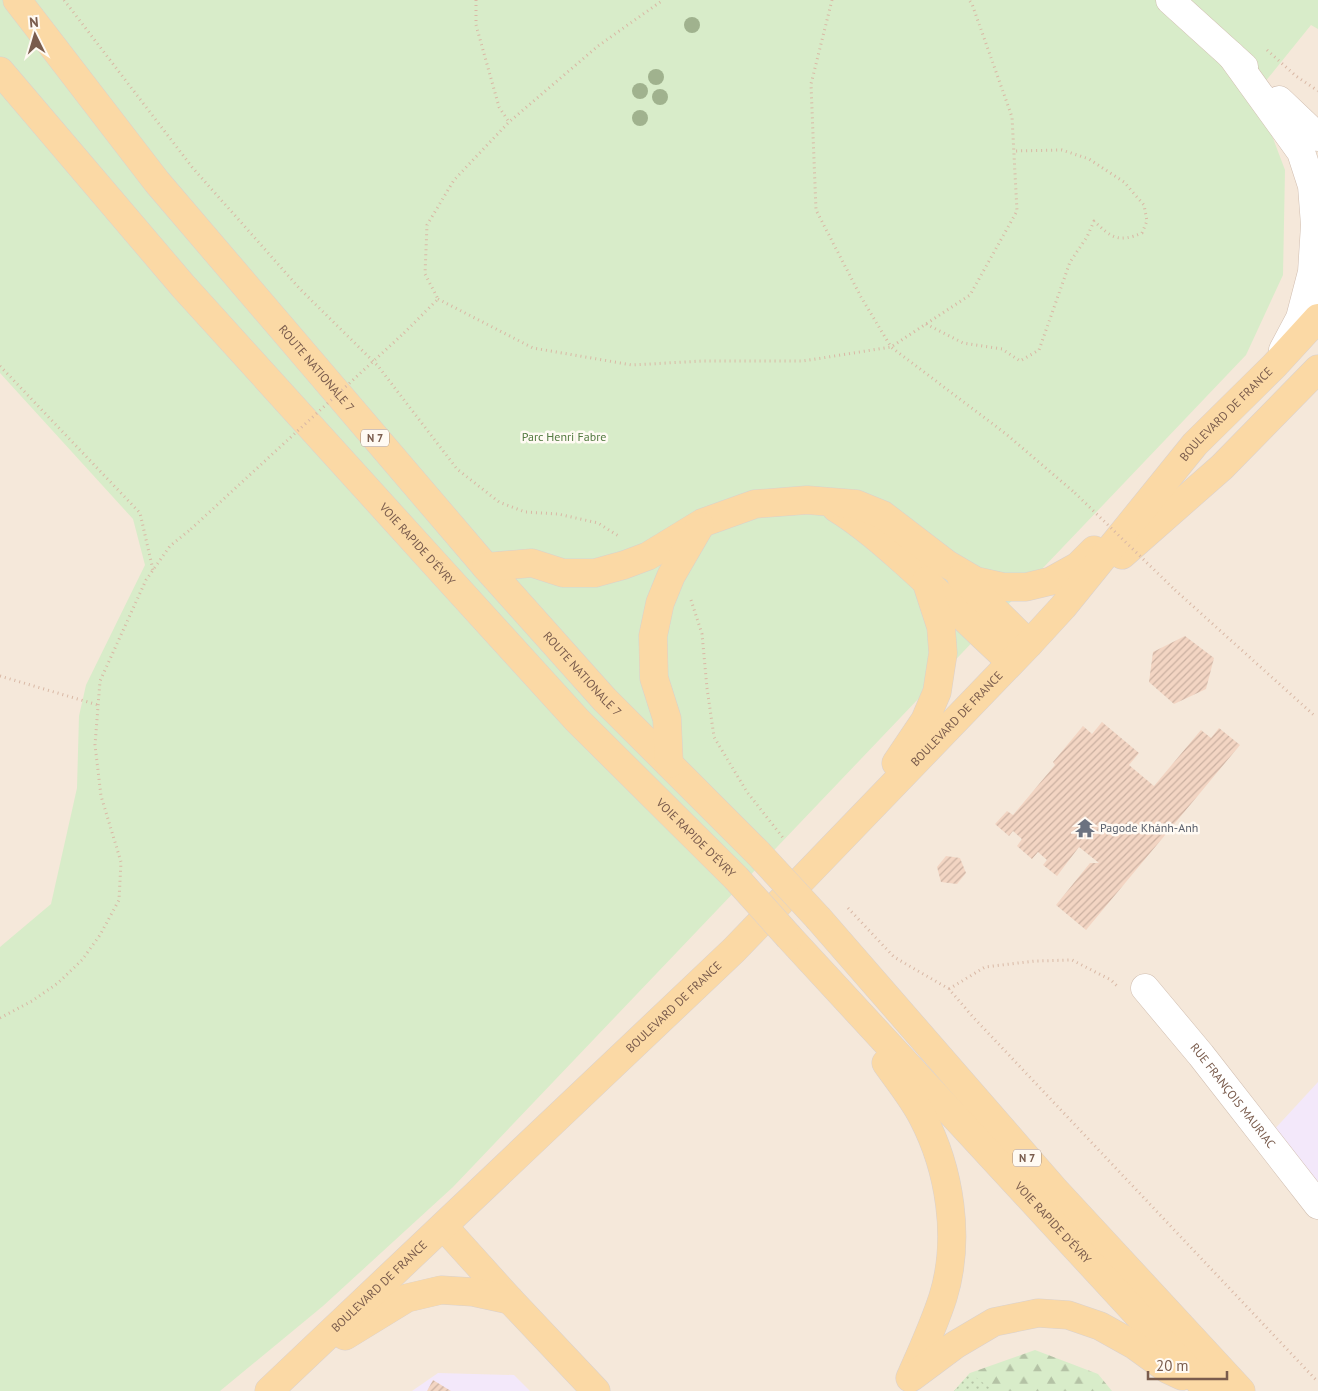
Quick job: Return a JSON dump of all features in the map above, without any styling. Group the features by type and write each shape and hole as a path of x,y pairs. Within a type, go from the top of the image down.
{"main road":[{"name":"ROUTE NATIONALE 7","path":"17,0 157,182 486,567 605,700 758,854"},
{"name":"VOIE RAPIDE D'ÉVRY","path":"0,71 183,286 577,720 736,878 1206,1389"},
{"name":"BOULEVARD DE FRANCE","path":"269,1391 734,950 1063,607 1195,444 1274,366 1318,318"},
{"name":"BOULEVARD DE FRANCE","path":"1063,607 1222,467 1318,369"},
{"path":"486,567 532,563 563,573 595,573 648,556 702,523 755,504 807,500 856,504 883,515 947,564 976,581 1003,587 1026,587 1051,581 1078,566 1195,444"},
{"path":"826,503 852,518 926,581 1020,653"},
{"path":"669,764 667,719 654,678 653,636 660,603 671,576 702,523"},
{"path":"947,564 1020,653"},
{"path":"856,824 926,720 937,692 943,654 941,627 926,581"},
{"name":"VOIE RAPIDE D'ÉVRY","path":"758,854 818,919 1054,1189 1241,1391"},
{"path":"814,964 898,1079 922,1116 938,1152 947,1186 952,1222 950,1257 944,1295 931,1332 903,1384"},
{"path":"444,1227 596,1391"},
{"path":"297,1366 407,1298 441,1290 473,1292 510,1300"},
{"path":"903,1384 955,1345 994,1322 1038,1313 1068,1315 1100,1326 1206,1389"}],"street":[{"path":"1170,0 1318,137"},
{"path":"1231,55 1318,116"},
{"path":"1231,55 1301,152 1312,186 1315,225 1312,272 1300,318 1274,366"},
{"name":"RUE FRANÇOIS MAURIAC","path":"1145,988 1201,1055 1318,1205"}],"path":[{"path":"64,0 192,167 300,289 378,366 457,469 499,502 525,512 558,514 598,523 648,556"},
{"path":"476,0 476,25 500,107 509,122"},
{"path":"663,0 598,46 509,122 454,180 427,225 425,274 438,299 533,348 632,365 702,361 803,361 891,347 970,295 1017,211 1012,117 969,0"},
{"path":"832,0 811,84 816,210 861,297 891,347 1006,434 1075,493 1175,590 1316,717"},
{"path":"926,324 962,343 1002,349 1020,361 1039,350 1070,262 1087,237 1094,221 1112,237 1130,238 1142,233 1147,221 1144,205 1124,182 1096,163 1062,150 1014,150"},
{"path":"0,1018 32,1001 58,983 82,960 100,936 119,900 121,862 101,796 95,745 100,680 146,580 170,546 404,333 438,299"},
{"path":"0,366 140,513 153,570"},
{"path":"671,576 689,592 702,634 714,737 747,792 787,842"},
{"path":"0,676 98,705"},
{"path":"845,904 894,957 949,989 1318,1382"},
{"path":"949,989 985,967 1053,960 1072,960 1112,980 1130,1002 1145,988"}],"shaded area":[{"name":"Parc Henri Fabre","path":"0,0 1318,0 1318,1391 0,1391"},
{"path":"1318,1082 1318,1188 1271,1133"},
{"path":"438,1373 514,1375 530,1391 412,1391"}],"green space":[{"name":"Parc Henri Fabre","path":"0,0 1318,0 1318,29 1311,25 1256,93 1285,170 1283,275 1246,355 453,1187 323,1306 220,1391 0,1391 0,947 51,904 77,788 79,716 86,685 145,565 133,519 0,373"},
{"path":"1035,1350 1098,1374 1112,1391 954,1391 970,1373"},
{"path":"970,1373 994,1391 954,1391"}],"building":[{"path":"1185,636 1214,658 1206,689 1174,704 1149,682 1153,652"},
{"name":"Pagode Khánh-Anh","path":"1102,722 1139,753 1129,765 1154,786 1201,730 1211,738 1219,728 1240,745 1086,930 1056,905 1090,863 1099,863 1079,847 1057,876 1043,865 1047,860 1038,852 1032,859 1017,846 1022,839 1013,831 1009,836 995,824 1007,811 1013,815 1055,765 1053,762 1083,726 1092,734"},
{"path":"946,856 960,858 966,873 957,884 941,882 937,867"},
{"path":"433,1380 451,1391 427,1391"}],"place":[{"name":"Pagode Khánh-Anh","path":"1085,828"}]}
